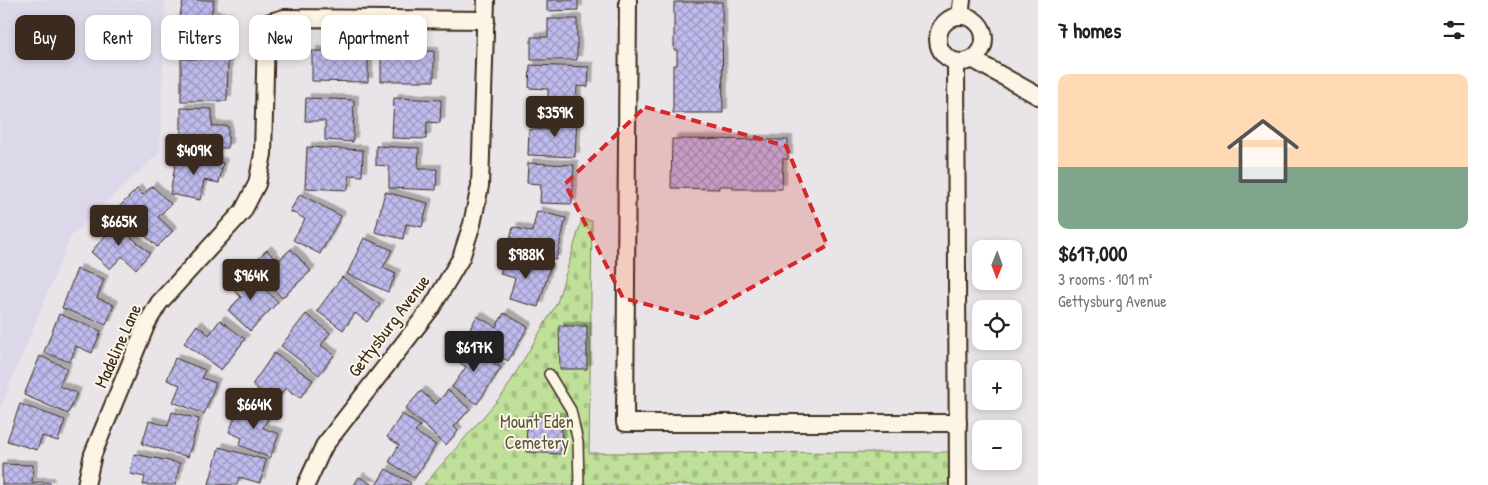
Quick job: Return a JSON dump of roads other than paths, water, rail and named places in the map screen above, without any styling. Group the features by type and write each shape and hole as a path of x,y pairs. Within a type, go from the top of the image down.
{"street":[{"name":"Gettysburg Avenue","path":"306,485 324,446 432,307 461,258 472,224 480,186 486,0"},
{"path":"628,0 625,423 958,423"},
{"path":"974,60 980,53 984,43 984,34 980,25 961,8 947,19 937,34 937,44 941,52 956,62 974,60 1038,96"},
{"name":"Madeline Lane","path":"86,485 93,454 147,323 159,303 242,211 257,184 263,154 266,32 270,22 284,18 486,20"},
{"path":"956,62 958,485"}],"lane":[{"path":"549,374 571,410 578,442 579,485"}],"park label":[{"name":"Mount Eden Cemetery","path":"537,432"}]}
